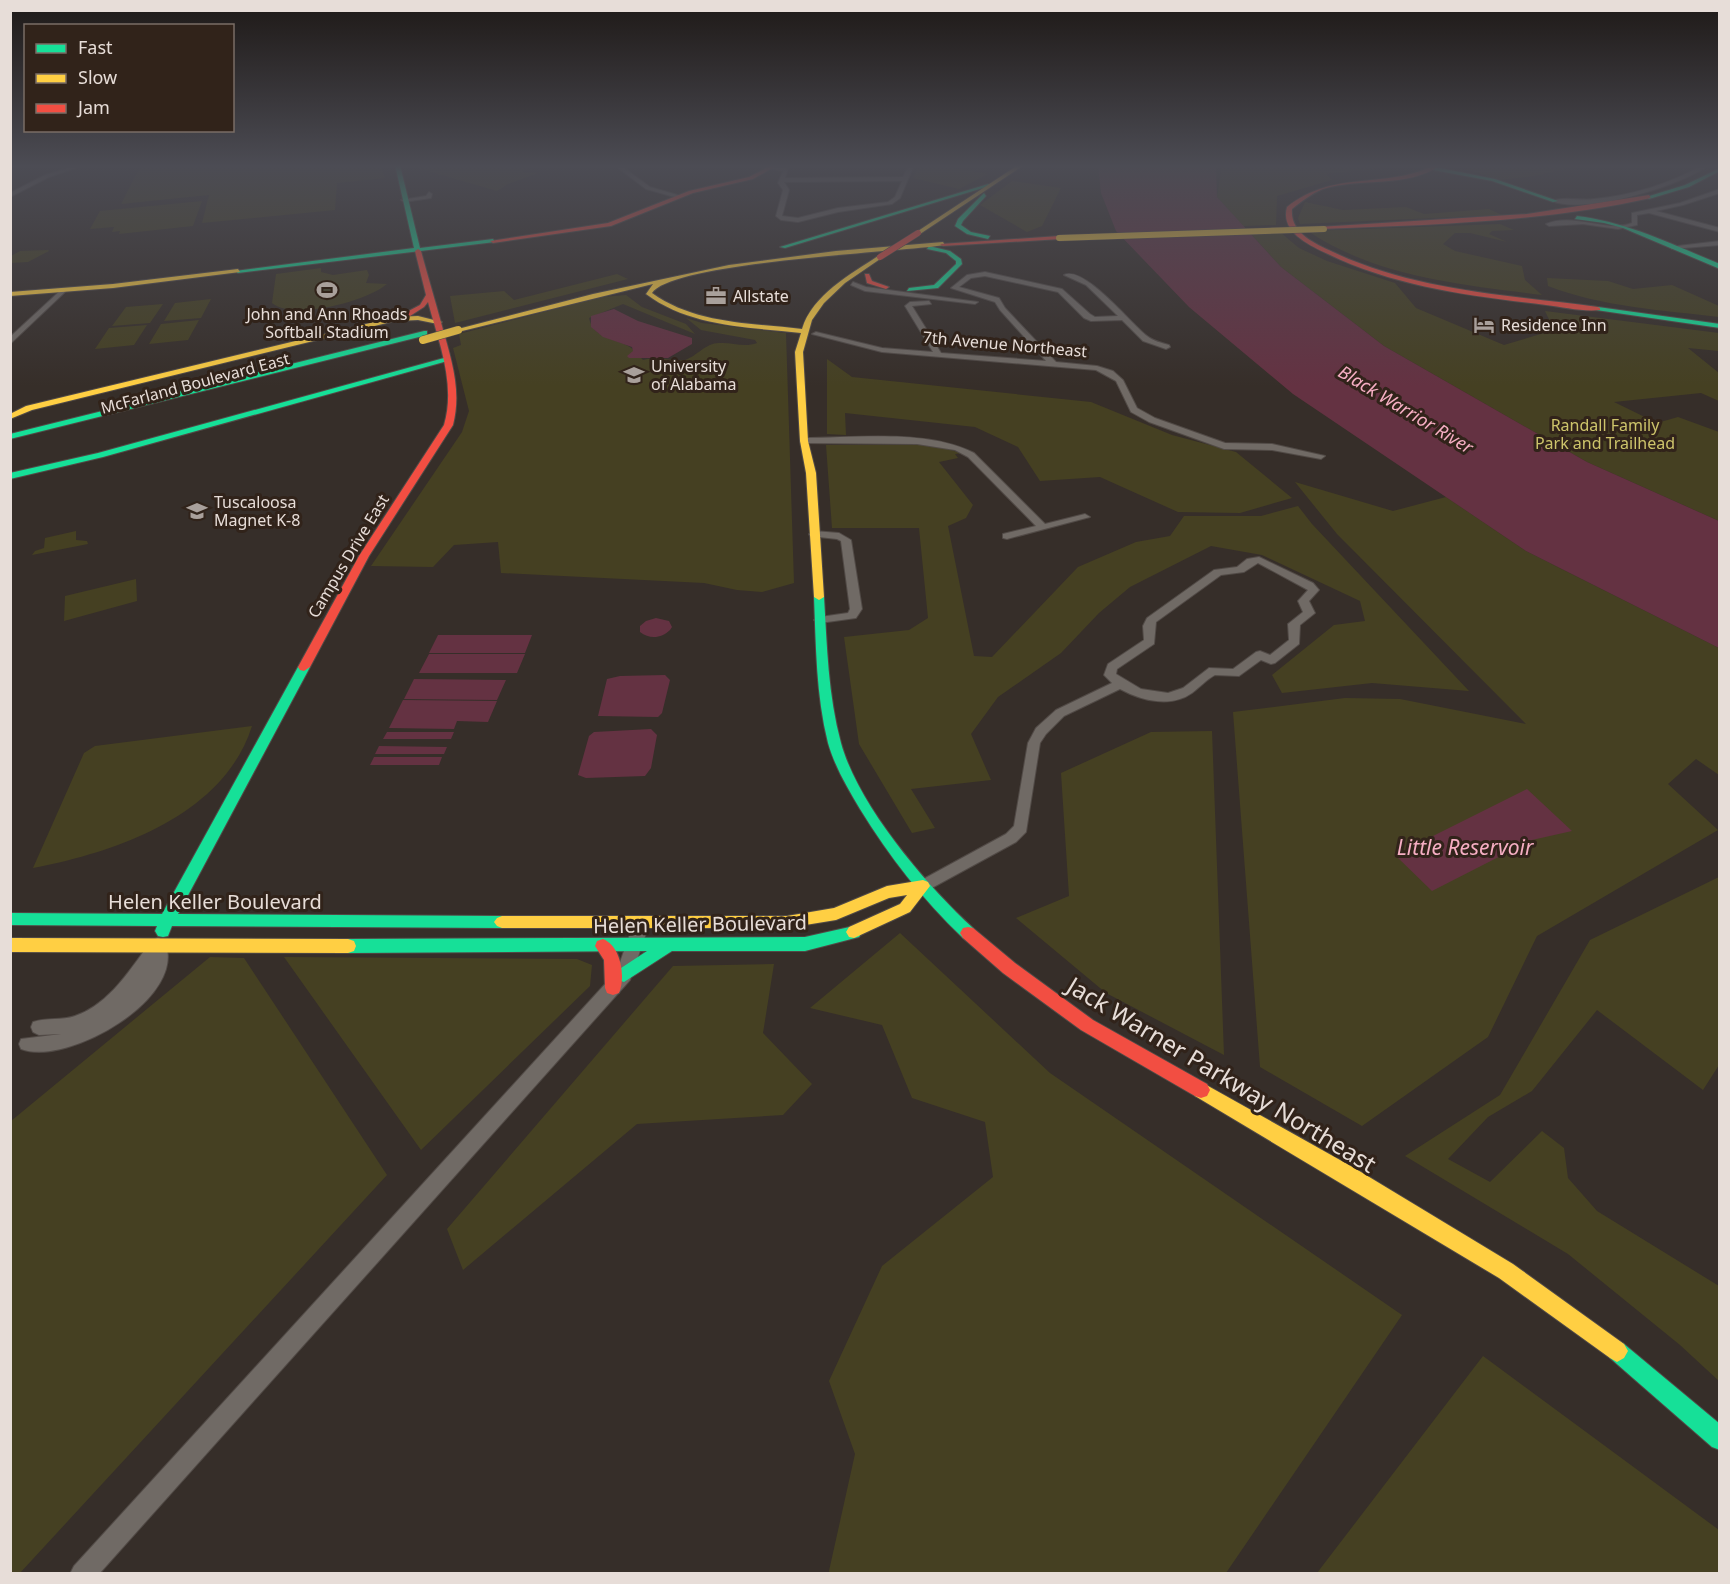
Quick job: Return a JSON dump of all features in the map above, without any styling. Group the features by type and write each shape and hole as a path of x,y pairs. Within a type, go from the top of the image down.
{"main road":[{"name":"Campus Drive East","path":"158,945 166,921 364,556 446,432 454,410 452,378 415,239"},
{"path":"10,293 63,291 490,239"},
{"path":"735,261 812,239"},
{"name":"McFarland Boulevard East","path":"10,445 92,427 642,279 735,261 909,239"},
{"name":"McFarland Boulevard East","path":"543,305 674,277 910,239"},
{"path":"674,277 651,287 648,293 651,299 686,314 777,327 800,325 810,332 851,285 880,257 914,239"},
{"path":"828,280 851,285 897,255 915,239"},
{"path":"910,297 936,287 959,264 959,260 948,252 918,239"},
{"path":"1306,239 1340,258 1387,274 1462,289 1719,326"},
{"path":"1653,239 1719,267"},
{"path":"10,293 417,248"},
{"path":"867,275 867,281 886,287"},
{"path":"10,417 29,408 401,316 432,301"},
{"path":"10,411 401,316 438,322"},
{"name":"Jack Warner Parkway Northeast","path":"810,332 799,352 807,388 810,441 816,452 811,473 814,534 829,716 842,766 873,819 923,886 963,928 1009,968 1087,1025 1349,1176 1506,1271 1633,1364 1719,1439"},
{"name":"McFarland Boulevard East","path":"10,437 423,337"},
{"path":"10,474 100,455 446,358"},
{"path":"10,474 446,358"},
{"path":"406,371 428,372 452,378"},
{"path":"10,427 26,429 66,424"},
{"name":"Helen Keller Boulevard","path":"10,919 787,922 836,914 887,892 923,886"},
{"name":"Helen Keller Boulevard","path":"10,945 668,946 805,944 823,941 868,926 905,908 923,886"},
{"path":"603,946 612,958 619,981 668,946"}],"street":[{"path":"1672,247 1719,243"},
{"path":"1054,365 994,296 954,288 969,276 985,274 1060,290 1087,316 1094,319 1124,318"},
{"path":"1067,275 1088,284 1146,339 1166,347"},
{"path":"851,285 886,287 910,297 961,305"},
{"path":"851,285 957,301 999,302"},
{"path":"10,342 63,291"},
{"path":"971,293 999,302"},
{"path":"910,297 982,298"},
{"path":"910,297 908,306 939,356"},
{"name":"7th Avenue Northeast","path":"810,332 882,350 1091,367 1110,373 1124,387 1134,410 1152,420 1207,441 1233,447 1272,447 1321,456"},
{"path":"810,441 932,443 959,447 971,455 1042,527"},
{"path":"1006,536 1085,517"},
{"path":"814,534 839,536 846,540 856,609 852,616 820,620"},
{"path":"1259,560 1313,587 1313,592 1303,601 1309,614 1294,624 1295,641 1271,660 1260,655 1235,673 1213,671 1186,692 1170,698 1147,696 1122,683 1114,679 1110,671 1112,667 1150,641 1151,620 1218,572 1240,570 1251,561 1259,560"},
{"path":"923,886 1011,838 1021,828 1030,760 1039,730 1049,720 1065,710 1122,683"},
{"path":"82,1574 619,981 642,922"},
{"path":"39,1027 74,1024 94,1016 112,1004 158,945"},
{"path":"27,1044 77,1038 115,1017 144,989 153,975 160,962 158,945"}],"green space":[{"name":"Randall Family Park and Trailhead","path":"1255,239 1288,239 1299,248 1327,261 1395,283 1416,308 1504,345 1554,330 1545,311 1719,333 1719,351 1688,348 1719,373 1719,401 1701,393 1614,402 1657,423 1678,417 1719,432 1719,521 1587,462 1384,346 1281,267"},
{"path":"1321,239 1449,239 1443,244 1455,251 1522,266 1525,280 1542,295 1421,276 1391,269 1334,247"},
{"path":"20,251 49,251 28,262 11,263 11,256"},
{"name":"John and Ann Rhoads Softball Stadium","path":"321,268 321,272 333,275 367,270 369,275 366,283 387,284 364,297 330,307 296,310 282,308 272,303 276,274"},
{"path":"617,274 628,279 455,323 450,296 504,291 514,300"},
{"path":"1547,278 1608,281 1633,289 1672,285 1719,306 1719,317 1632,307 1589,299 1548,286"},
{"path":"626,295 642,307 686,324 695,334 623,304 589,318 591,325 599,334 630,347 643,360 685,360 714,344 757,343 755,340 701,330 686,318 702,323 786,333 794,583 762,592 737,590 704,583 501,573 498,542 454,545 433,567 371,566 462,432 469,411 453,348 461,345 459,334 602,297"},
{"path":"211,299 201,318 164,321 175,303"},
{"path":"163,304 150,323 112,326 126,307"},
{"path":"199,320 188,340 149,344 161,324"},
{"path":"147,325 134,345 95,349 109,328"},
{"path":"827,359 852,377 1091,402 1172,435 1236,452 1292,498 1240,513 1178,512 1100,477 1040,481 1018,447 975,427 845,413 846,435 827,434"},
{"path":"826,445 931,445 962,453 955,454 958,458 939,462 973,505 966,518 948,526 974,656 992,657 1078,567 1136,542 1170,536 1184,516 1261,516 1298,506 1312,524 1469,691 1372,683 1282,693 1272,675 1334,625 1365,621 1360,601 1262,555 1211,546 1130,587 1099,613 1061,653 998,697 971,734 991,780 911,789 935,828 912,833 859,744 844,637 909,630 928,618 919,528 832,528"},
{"path":"1295,482 1393,511 1446,497 1526,551 1719,648 1719,775 1696,759 1668,784 1718,830 1537,936 1488,1037 1362,1126 1260,1067 1233,712 1345,698 1400,699 1526,724 1337,534"},
{"path":"76,531 76,540 87,541 88,544 32,555 35,551 44,548 45,538"},
{"path":"136,579 137,601 64,621 65,596"},
{"path":"252,726 238,757 218,783 193,806 132,840 99,852 33,868 84,753 95,746"},
{"path":"1212,731 1224,1055 1106,993 1016,918 1069,896 1061,773 1151,732"},
{"path":"1719,877 1719,1065 1703,1090 1597,1010 1532,1091 1488,1117 1448,1159 1490,1182 1542,1131 1564,1148 1568,1178 1597,1211 1719,1286 1719,1381 1680,1345 1568,1254 1405,1156 1500,1095 1590,940"},
{"path":"900,933 1050,1073 1402,1315 1226,1573 830,1574 855,1454 829,1381 882,1266 993,1177 985,1122 912,1098 882,1025 810,1008"},
{"path":"210,957 244,958 387,1175 20,1573 11,1573 11,1121"},
{"path":"284,957 577,959 592,965 590,986 421,1150"},
{"path":"774,964 763,1033 812,1084 783,1115 637,1124 463,1270 447,1229 673,966"},
{"path":"1483,1356 1719,1530 1719,1573 1317,1573"}],"water":[{"name":"Black Warrior River","path":"1124,239 1255,239 1281,267 1384,346 1587,462 1719,521 1719,648 1526,551 1293,394 1189,307"},
{"path":"614,309 638,321 692,338 692,344 668,358 629,358 627,356 633,351 632,347 603,337 591,327 591,316"},
{"path":"656,618 669,621 672,627 670,630 656,637 640,632 640,626"},
{"path":"438,635 532,635 525,653 429,653"},
{"path":"429,654 525,654 517,673 419,673"},
{"path":"665,675 670,680 662,713 658,717 598,716 607,679 620,676"},
{"path":"414,679 506,680 497,700 404,699"},
{"path":"403,700 497,701 488,722 457,721 454,729 389,728"},
{"path":"651,729 657,735 651,768 645,776 586,778 578,775 589,736 594,732"},
{"path":"387,732 454,732 451,739 383,739"},
{"path":"379,746 447,747 444,754 375,754"},
{"path":"374,757 442,757 439,765 370,765"},
{"name":"Little Reservoir","path":"1527,789 1572,831 1532,840 1432,891 1395,855"}],"traffic: fast":[{"path":"415,239 418,251"},
{"path":"783,247 810,239"},
{"path":"1653,239 1720,267"},
{"path":"238,271 493,241"},
{"path":"909,290 936,287 959,264 959,260 948,252 929,248"},
{"path":"1598,309 1720,326"},
{"path":"10,437 424,333"},
{"path":"10,476 100,455 447,360"},
{"path":"819,597 822,661 830,724 844,769 896,852 937,903 968,933"},
{"path":"163,931 166,921 304,667"},
{"path":"10,919 502,922"},
{"path":"348,946 805,944 854,932"},
{"path":"624,975 666,947"},
{"path":"1617,1351 1720,1439"}],"traffic: slow":[{"path":"458,330 695,273 782,259 943,244"},
{"path":"819,597 811,473 804,441 799,352 808,320 822,302 843,282 880,257"},
{"path":"10,294 113,286 238,271"},
{"path":"669,279 652,287 648,293 663,304 680,312 721,322 803,331"},
{"path":"10,417 29,408 395,319 418,318 438,322"},
{"path":"423,340 458,330"},
{"path":"502,922 787,922 836,914 887,892 923,886"},
{"path":"854,932 905,908 923,886"},
{"path":"10,945 348,946"},
{"path":"1201,1090 1506,1271 1617,1351"}],"traffic: jam":[{"path":"493,241 508,239"},
{"path":"880,257 909,239"},
{"path":"943,244 1041,239"},
{"path":"1305,239 1352,263 1420,284 1491,296 1598,309"},
{"path":"304,667 364,556 446,432 450,419 452,378 418,251"},
{"path":"867,275 869,282 886,287"},
{"path":"407,314 422,306 431,294"},
{"path":"968,933 1009,968 1087,1025 1201,1090"},
{"path":"603,946 612,958 613,988"}],"place":[{"name":"John and Ann Rhoads Softball Stadium","path":"327,290"},
{"name":"Allstate","path":"716,296"},
{"name":"Residence Inn","path":"1484,325"},
{"name":"University of Alabama","path":"634,375"},
{"name":"Tuscaloosa Magnet K-8","path":"197,511"}]}
